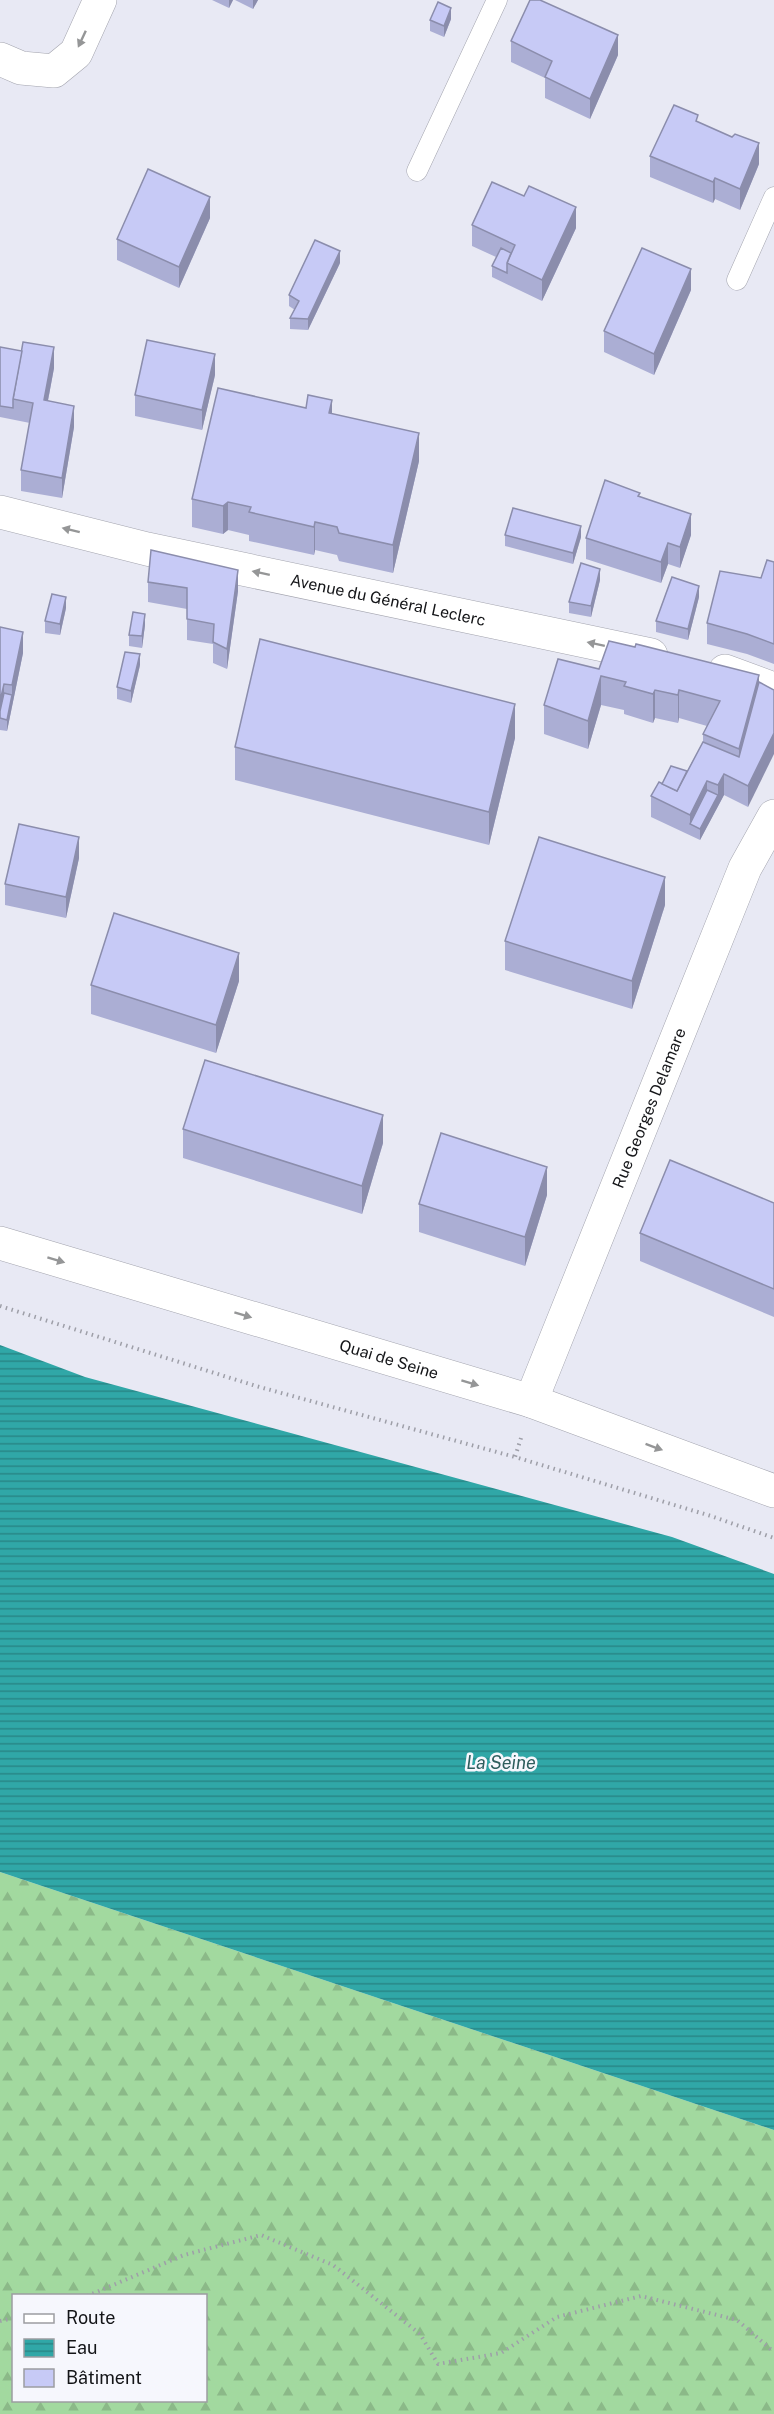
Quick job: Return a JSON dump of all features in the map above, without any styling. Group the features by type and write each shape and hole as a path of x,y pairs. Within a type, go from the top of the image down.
{"street":[{"path":"0,59 21,68 54,71 76,53 100,0"},
{"name":"Avenue du Général Leclerc","path":"0,512 147,549 732,672 774,689"},
{"name":"Rue Georges Delamare","path":"531,1401 745,868 774,816"},
{"name":"Quai de Seine","path":"0,1243 531,1401 774,1491"}],"lane":[{"path":"417,171 496,0"},
{"path":"737,280 774,197"}],"path":[{"path":"0,1306 256,1386 516,1456 711,1516 774,1538"},
{"path":"516,1456 531,1401"},
{"path":"89,2294 184,2255 261,2235 333,2265 420,2334 438,2364 501,2353 557,2317 641,2296 737,2320 774,2352"}],"green space":[{"path":"0,1872 774,2130 774,2414 0,2414"}],"water":[{"name":"La Seine","path":"0,1345 85,1377 672,1537 774,1574 774,2130 0,1872"}],"building":[{"path":"530,0 540,0 618,35 590,99 545,77 552,61 511,41"},
{"path":"438,2 451,8 444,26 430,20"},
{"path":"674,105 698,115 696,121 732,137 735,134 759,143 740,189 715,178 713,182 650,156"},
{"path":"148,169 210,197 179,267 117,239"},
{"path":"492,182 524,196 529,186 576,207 542,280 507,263 515,245 472,225"},
{"path":"315,240 340,251 308,319 290,318 299,301 289,295"},
{"path":"501,248 511,253 507,263 507,273 492,266"},
{"path":"642,248 691,269 654,354 604,331"},
{"path":"147,340 215,354 202,410 135,395"},
{"path":"23,342 54,347 44,400 74,406 62,478 21,470 33,403 13,399"},
{"path":"0,347 22,351 13,408 0,406"},
{"path":"218,388 306,408 308,395 332,400 329,413 419,433 393,545 339,533 337,527 315,522 314,527 249,512 251,507 228,502 223,506 192,499"},
{"path":"605,480 640,493 638,496 691,514 680,547 668,543 661,562 586,538"},
{"path":"513,508 581,526 573,553 505,535"},
{"path":"151,550 238,570 227,649 213,642 214,624 187,619 187,588 148,582"},
{"path":"767,560 774,562 774,644 707,623 720,571 761,578"},
{"path":"581,563 600,569 591,606 569,602"},
{"path":"672,577 699,586 688,629 656,621"},
{"path":"52,594 66,597 60,624 45,621"},
{"path":"133,612 145,614 142,636 129,635"},
{"path":"0,627 23,632 12,685 4,684 0,701"},
{"path":"260,639 515,704 489,812 235,747"},
{"path":"609,641 635,647 636,644 759,675 739,749 703,734 720,701 679,690 678,695 655,690 653,694 624,686 626,682 601,676 588,721 544,705 558,659 599,669"},
{"path":"125,652 140,654 131,691 117,687"},
{"path":"759,682 774,690 774,733 748,786 724,774 718,785 707,781 690,815 651,796 659,782 677,791 703,742 739,757"},
{"path":"4,693 12,695 7,720 0,718"},
{"path":"671,766 687,771 677,791 662,784"},
{"path":"707,790 718,795 700,829 690,824"},
{"path":"19,824 79,837 66,897 5,884"},
{"path":"539,837 665,877 632,981 505,941"},
{"path":"114,913 239,953 216,1025 91,985"},
{"path":"205,1060 383,1115 362,1186 183,1129"},
{"path":"441,1133 547,1167 525,1237 419,1204"},
{"path":"670,1160 774,1203 774,1289 640,1233"}]}
